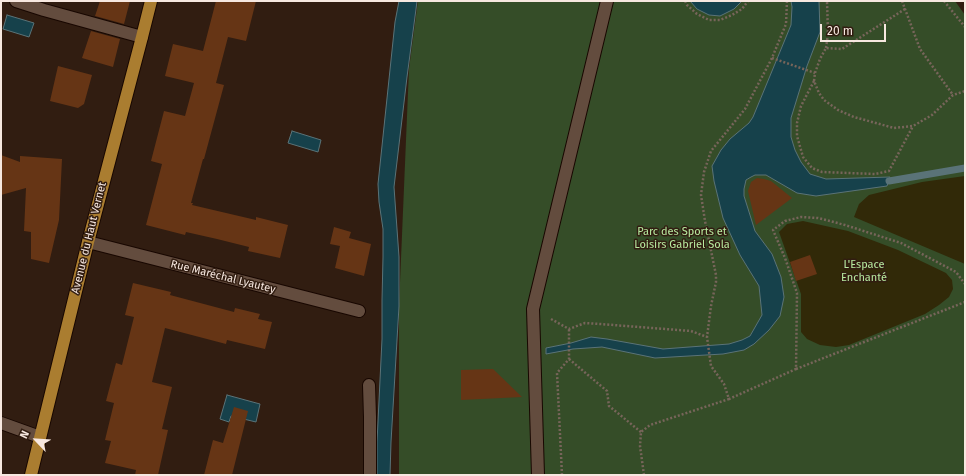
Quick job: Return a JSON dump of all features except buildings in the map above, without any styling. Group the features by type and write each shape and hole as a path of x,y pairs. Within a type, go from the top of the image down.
{"main road":[{"name":"Avenue du Haut Vernet","path":"31,475 88,242 151,1"}],"street":[{"path":"16,1 44,5 142,37"},
{"path":"538,475 533,309 607,1"},
{"name":"Rue Maréchal Lyautey","path":"88,242 359,311"},
{"path":"369,385 370,475"},
{"path":"1,423 40,437"}],"path":[{"path":"685,1 697,14 709,20 720,20 732,15 742,8 748,1"},
{"path":"729,399 724,384 711,366 707,337 716,275 701,195 704,172 711,151 745,108 772,58 786,24 786,1"},
{"path":"827,1 828,34 826,48 820,59 814,81 801,106 797,123 797,136 803,157 812,168 822,172 875,174 889,171 913,126"},
{"path":"902,1 920,49 953,95"},
{"path":"944,1 965,27"},
{"path":"826,48 842,49 905,9"},
{"path":"772,58 815,73"},
{"path":"814,81 824,100 838,110 854,118 894,128 913,126 932,115 953,95 965,90"},
{"path":"796,369 796,293 785,258 773,230 785,221 801,217 818,218 845,225 901,244 956,272 965,284"},
{"path":"644,475 640,446 641,432 650,425 729,399 796,369 965,302"},
{"path":"533,309 569,329 585,323 691,331 707,337"},
{"path":"562,475 557,373 569,359 569,329"},
{"path":"569,359 607,391 609,406 641,432"}],"green space":[{"name":"Parc des Sports et Loisirs Gabriel Sola","path":"418,1 955,1 965,15 965,475 399,475 399,306 409,69"}],"sand":[{"path":"965,176 965,264 854,217 859,204 869,195 922,182"},
{"path":"803,221 848,231 898,250 946,273 952,280 953,289 949,297 925,314 849,345 836,347 820,345 807,339 801,332 801,294 779,232 787,224"}],"water":[{"path":"399,1 417,1 394,187 399,257 399,306 390,475 377,475 377,442 382,339 383,257 383,229 378,184 395,22"},
{"path":"690,1 742,1 734,9 720,16 709,15 697,9"},
{"path":"791,1 819,1 820,32 807,66 791,118 791,137 801,162 810,174 826,179 890,177 887,186 816,196 797,193 766,175 755,175 746,180 744,196 755,231 772,254 781,277 784,297 780,316 769,330 754,344 744,350 723,354 655,358 602,347 573,349 546,354 546,348 591,337 663,349 729,344 750,336 762,315 759,286 740,255 723,218 712,166 721,150 730,139 749,123 753,117 791,25"},
{"path":"7,15 34,23 29,37 3,29"},
{"path":"292,131 321,140 318,152 288,143"},
{"path":"227,395 260,404 256,422 231,416 229,422 220,419"}],"waterway":[{"path":"889,181 965,168"}],"park label":[{"name":"L'Espace Enchanté","path":"864,271"}]}
